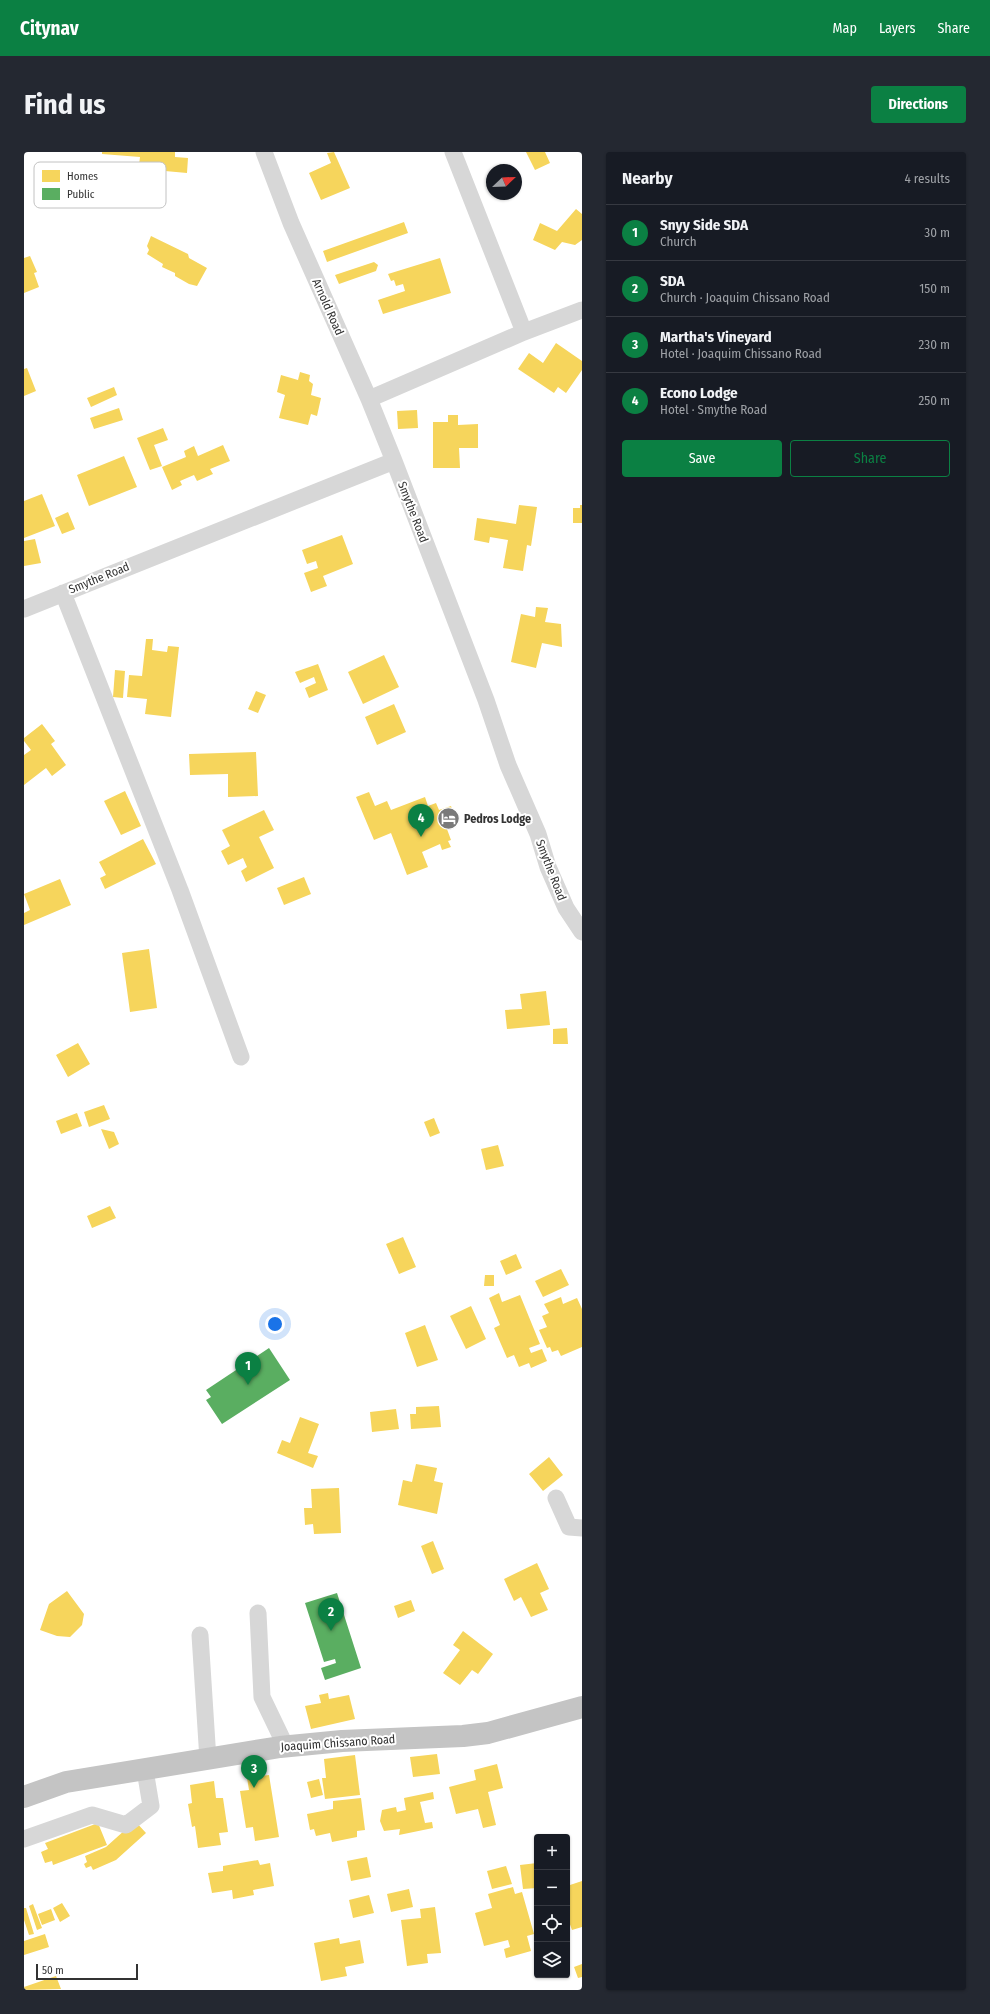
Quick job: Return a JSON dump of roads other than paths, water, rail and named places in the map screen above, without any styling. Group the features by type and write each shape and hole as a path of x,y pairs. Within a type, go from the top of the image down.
{"highway":[{"name":"Joaquim Chissano Road","path":"24,1797 66,1782 286,1747 342,1741 463,1736 488,1733 582,1707"}],"street":[{"name":"Arnold Road","path":"264,152 291,223 369,399 394,461"},
{"path":"453,152 524,332"},
{"path":"369,399 524,332 582,310"},
{"name":"Smythe Road","path":"24,609 394,461 486,700 508,765 538,834 548,867 566,908 582,932"},
{"path":"63,593 180,890 240,1057"},
{"path":"556,1498 569,1527 582,1528"},
{"path":"258,1613 262,1697 286,1747"},
{"path":"200,1635 208,1760"},
{"path":"24,1839 92,1815 126,1825 151,1806 145,1770"}],"place":[{"name":"Pedros Lodge","path":"449,819"},
{"name":"Econo Lodge","path":"421,837"},
{"name":"Snyy Side SDA","path":"248,1385"},
{"name":"SDA","path":"331,1631"},
{"name":"Martha's Vineyard","path":"254,1788"}]}
